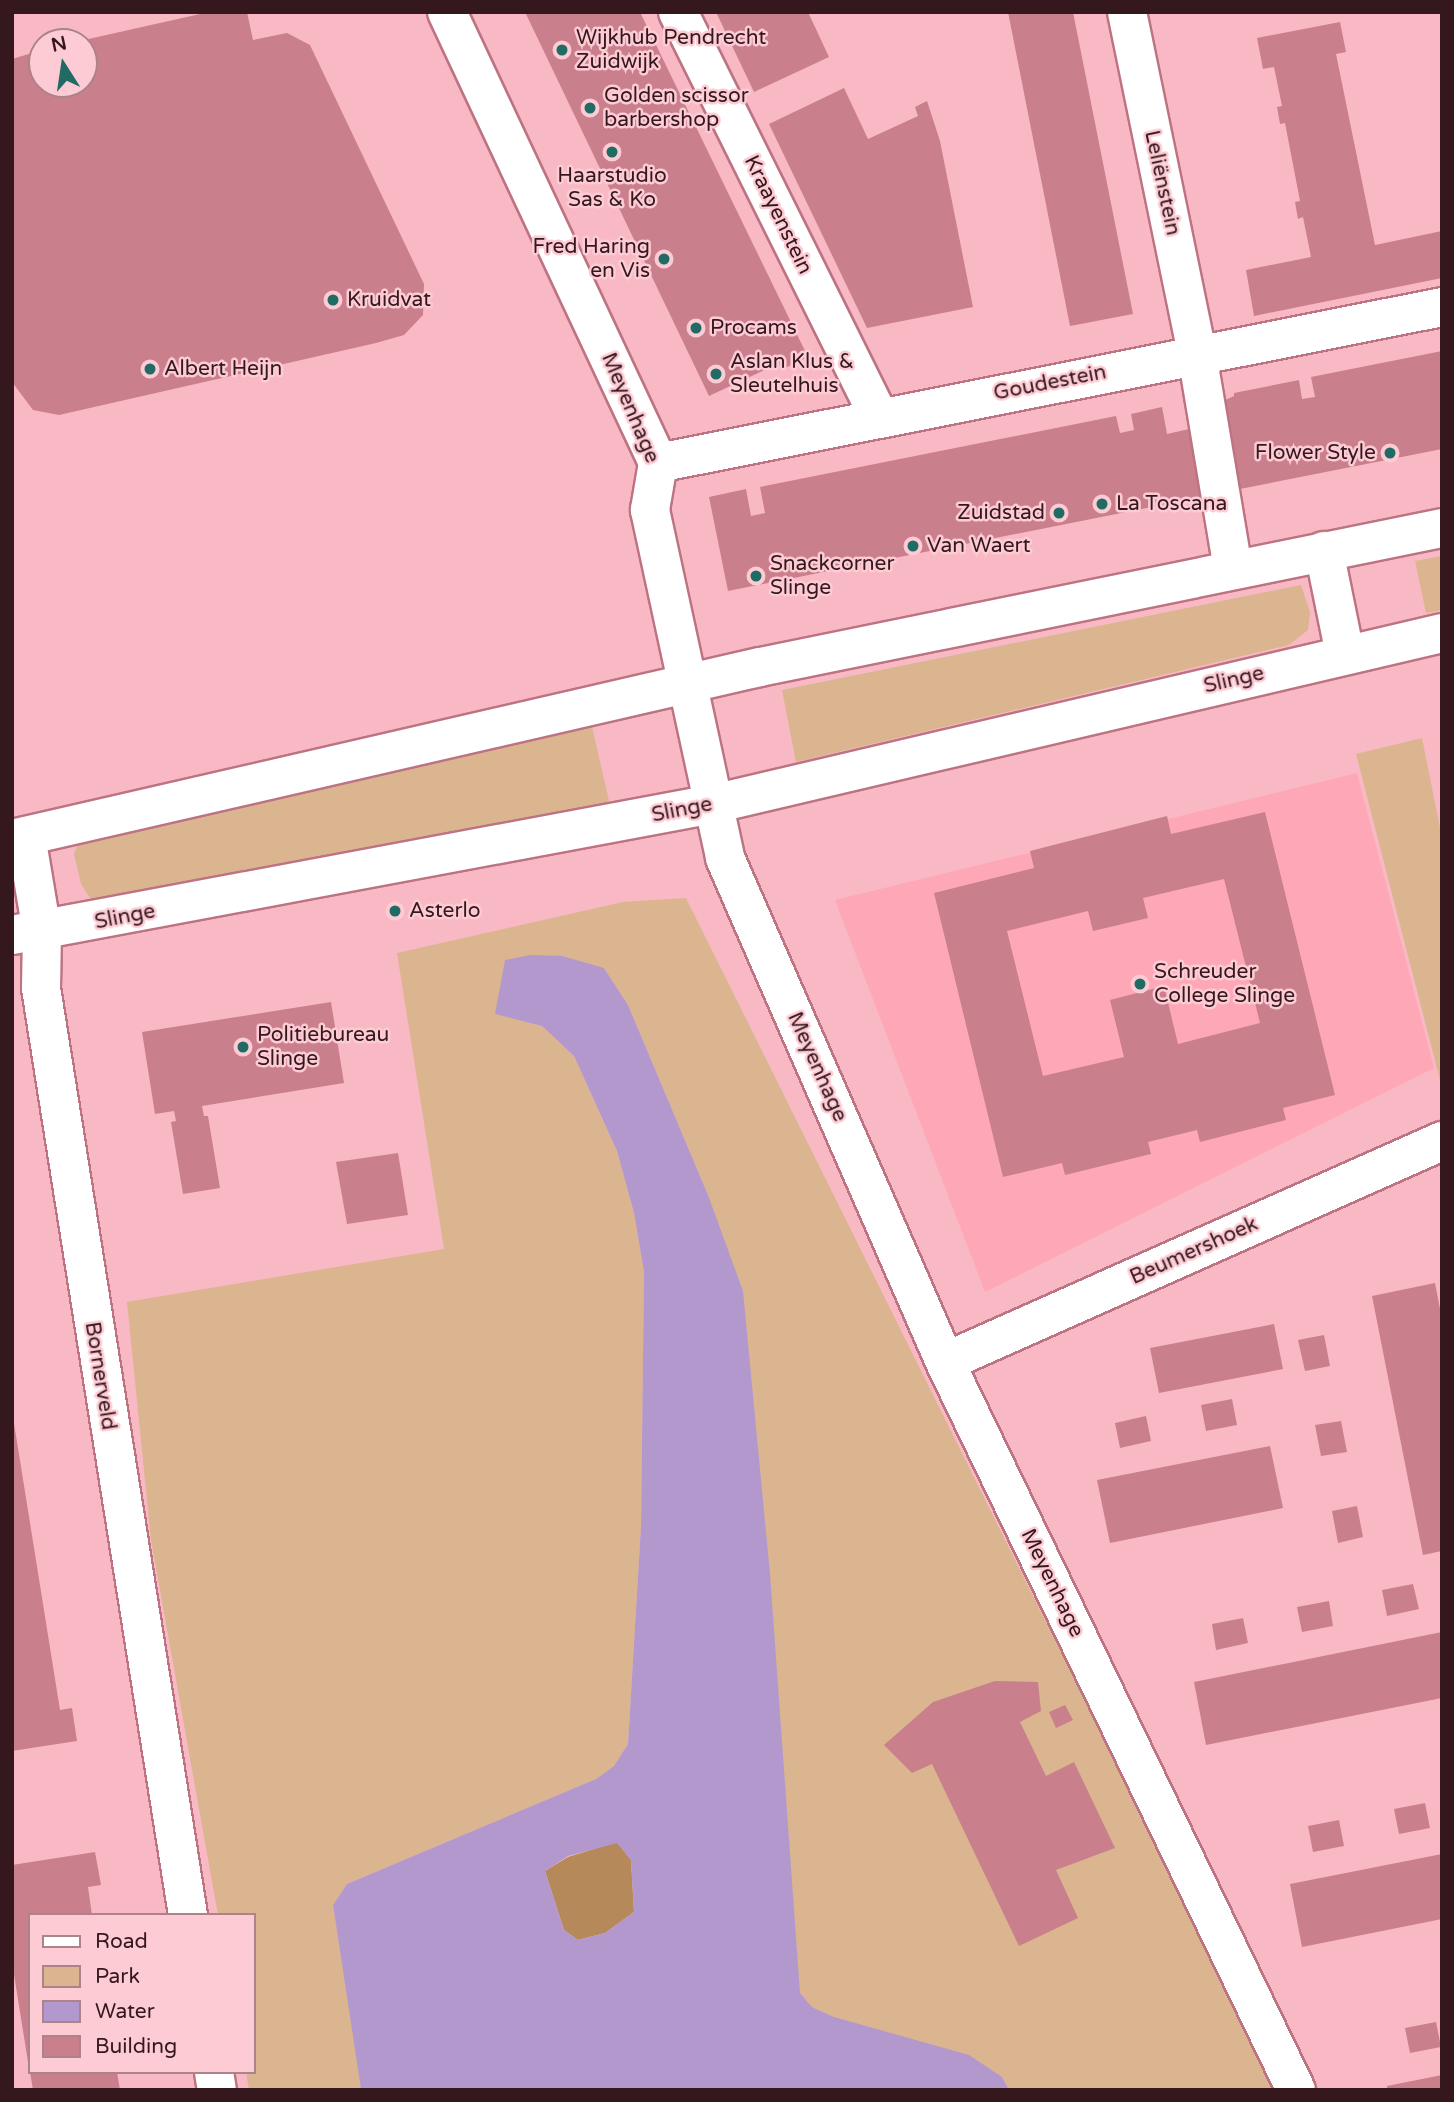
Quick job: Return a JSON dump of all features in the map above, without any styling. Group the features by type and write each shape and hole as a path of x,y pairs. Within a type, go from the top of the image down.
{"street":[{"name":"Meyenhage","path":"447,12 658,463 650,510 726,858 946,1362 1296,2090"},
{"name":"Kraayenstein","path":"678,12 879,417"},
{"name":"Leliënstein","path":"1127,12 1197,354"},
{"name":"Goudestein","path":"658,463 1442,307"},
{"path":"1197,354 1233,570"},
{"path":"19,838 689,684 1442,528"},
{"path":"1324,551 1345,654"},
{"name":"Slinge","path":"27,933 713,804 1442,633"},
{"name":"Bornerveld","path":"19,838 27,933 41,988 188,1913"},
{"name":"Beumershoek","path":"946,1362 1442,1141"}],"shaded area":[{"name":"Schreuder College Slinge","path":"1357,773 1434,1068 985,1292 835,900"},
{"path":"617,1842 631,1860 634,1912 605,1933 578,1940 564,1930 545,1871 568,1857"}],"green space":[{"path":"1442,556 1442,610 1426,613 1415,561"},
{"path":"1301,585 1310,612 1308,630 1289,645 796,762 782,690"},
{"path":"590,718 610,805 92,901 81,884 74,854 81,837"},
{"path":"1422,738 1442,838 1440,1080 1356,754"},
{"path":"686,898 1120,1771 1275,2090 1009,2090 1002,2077 834,2017 812,2007 800,1993 708,1195 628,1005 604,968 542,1026 574,1056 617,1151 634,1213 644,1272 641,1526 628,1744 614,1766 596,1779 347,1884 333,1905 362,2090 249,2090 246,2074 256,2074 256,1913 218,1913 151,1540 127,1302 444,1249 397,953 623,902"}],"water":[{"path":"530,955 562,956 604,968 628,1005 708,1195 743,1291 770,1574 800,1993 812,2007 834,2017 969,2055 1002,2077 1009,2090 361,2089 333,1905 347,1884 596,1779 614,1766 628,1744 641,1526 644,1272 634,1213 617,1151 574,1056 542,1026 495,1014 505,960","holes":["617,1843 631,1860 634,1912 605,1933 578,1940 564,1930 545,1871 568,1856"]}],"building":[{"path":"209,12 247,12 253,40 287,33 310,45 424,284 423,315 404,335 376,343 59,415 33,410 12,382 12,59 28,54 28,98 98,98 98,37"},
{"path":"525,12 640,12 808,357 781,370 777,360 771,367 709,396"},
{"path":"716,12 808,12 829,57 754,92"},
{"path":"1008,12 1073,12 1133,314 1070,326"},
{"path":"1340,22 1346,52 1336,54 1375,245 1442,231 1442,278 1254,316 1246,270 1311,257 1303,217 1298,219 1295,202 1300,201 1285,123 1280,124 1277,107 1282,106 1274,67 1263,69 1257,38"},
{"path":"844,88 868,139 918,116 915,107 927,101 940,141 973,307 867,328 769,124"},
{"path":"1442,351 1442,449 1240,489 1223,401 1234,396 1234,393 1299,380 1302,399 1315,397 1311,377"},
{"path":"1162,407 1167,434 1189,429 1202,497 728,591 709,497 746,489 751,516 765,513 760,487 1116,416 1120,433 1134,430 1131,414"},
{"path":"1265,812 1335,1095 1283,1108 1286,1120 1200,1142 1197,1130 1148,1142 1151,1154 1065,1175 1062,1163 1003,1177 934,893 1034,868 1030,851 1167,816 1171,834","holes":["1224,879 1260,1023 1178,1044 1164,986 1110,1000 1124,1057 1043,1076 1007,931 1088,911 1093,931 1148,918 1143,898"]},
{"path":"331,1002 344,1083 202,1106 204,1116 208,1116 220,1188 183,1194 171,1122 176,1121 174,1111 155,1114 142,1032"},
{"path":"398,1153 408,1215 347,1224 336,1162"},
{"path":"1435,1283 1442,1319 1442,1551 1423,1555 1372,1296"},
{"path":"1274,1324 1283,1369 1159,1393 1150,1348"},
{"path":"1324,1335 1330,1366 1305,1371 1298,1340"},
{"path":"1232,1399 1237,1425 1206,1431 1201,1405"},
{"path":"1146,1416 1151,1441 1120,1448 1115,1423"},
{"path":"1341,1421 1347,1452 1321,1456 1315,1425"},
{"path":"14,1423 60,1710 72,1708 77,1741 12,1751"},
{"path":"1270,1446 1283,1508 1110,1543 1097,1480"},
{"path":"1357,1506 1363,1537 1338,1543 1332,1511"},
{"path":"1413,1584 1419,1609 1387,1616 1382,1590"},
{"path":"1329,1601 1333,1626 1302,1632 1297,1607"},
{"path":"1243,1618 1248,1643 1216,1650 1212,1624"},
{"path":"1442,1632 1442,1698 1206,1745 1194,1682"},
{"path":"995,1681 1038,1682 1041,1711 1020,1722 1046,1776 1074,1762 1115,1848 1056,1870 1078,1918 1019,1946 932,1764 912,1773 884,1745 933,1702"},
{"path":"1065,1705 1073,1720 1056,1728 1049,1712"},
{"path":"1425,1803 1430,1828 1399,1834 1394,1809"},
{"path":"1339,1820 1344,1846 1313,1852 1308,1826"},
{"path":"95,1852 101,1885 88,1887 92,1913 28,1913 28,2062 12,1962 12,1865"},
{"path":"1442,1854 1442,1919 1302,1947 1290,1884"},
{"path":"1436,2022 1441,2047 1410,2053 1405,2028"},
{"path":"30,2074 117,2074 120,2090 33,2090"},
{"path":"1442,2075 1442,2090 1387,2090 1387,2086"}],"place":[{"name":"Wijkhub Pendrecht Zuidwijk","path":"562,50"},
{"name":"Golden scissor barbershop","path":"590,108"},
{"name":"Haarstudio Sas & Ko","path":"612,152"},
{"name":"Fred Haring en Vis","path":"664,259"},
{"name":"Kruidvat","path":"333,300"},
{"name":"Procams","path":"696,328"},
{"name":"Albert Heijn","path":"150,369"},
{"name":"Aslan Klus & Sleutelhuis","path":"716,374"},
{"name":"Flower Style","path":"1390,453"},
{"name":"La Toscana","path":"1102,504"},
{"name":"Zuidstad","path":"1059,513"},
{"name":"Van Waert","path":"913,546"},
{"name":"Snackcorner Slinge","path":"756,576"},
{"name":"Asterlo","path":"395,911"},
{"name":"Schreuder College Slinge","path":"1140,984"},
{"name":"Politiebureau Slinge","path":"243,1047"}]}
